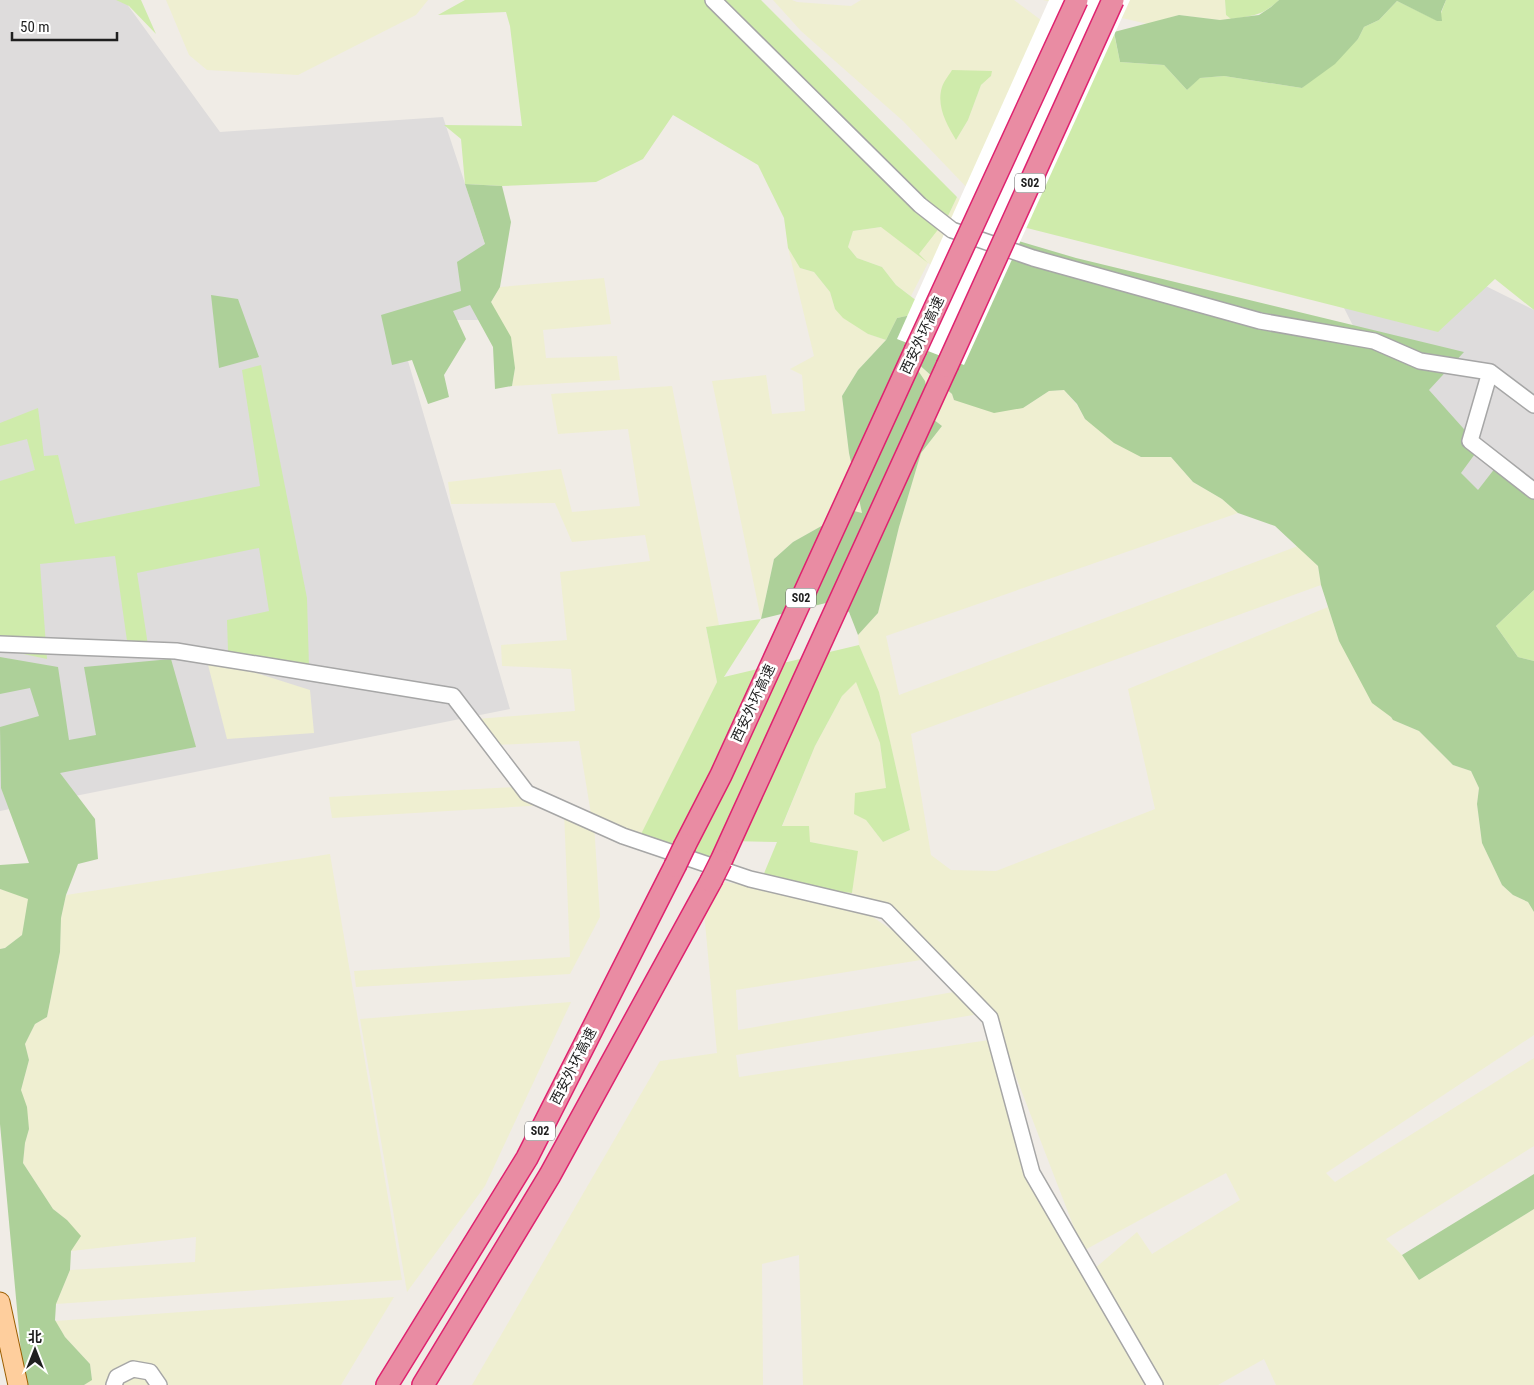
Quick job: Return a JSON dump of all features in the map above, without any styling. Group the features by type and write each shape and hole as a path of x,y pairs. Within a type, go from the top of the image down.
{"highway":[{"name":"西安外环高速","path":"387,1385 527,1158 721,775 1077,0"},
{"name":"S02","path":"423,1385 550,1175 711,882 1113,0"}],"main road":[{"path":"0,1302 18,1385"}],"street":[{"path":"713,0 920,205 952,230 1033,258 1260,321 1374,341 1420,361 1490,372 1534,405"},
{"path":"1490,372 1470,441 1534,491"},
{"path":"0,644 176,651 452,696 527,793 623,836 750,879 886,911 990,1018 1032,1173 1155,1385"},
{"path":"114,1385 117,1377 133,1370 150,1372 159,1385"}],"shaded area":[{"path":"0,0 124,0 220,132 443,117 510,320 396,320 510,709 0,811"},
{"path":"1381,234 1534,310 1534,582 1398,415 1342,304"}],"green space":[{"path":"116,0 141,0 156,34 129,6"},
{"path":"166,0 428,0 416,15 298,75 207,70 189,55"},
{"path":"465,0 761,0 957,197 947,218 919,254 928,263 881,227 853,231 848,247 857,258 882,267 896,285 930,311 897,318 886,340 868,334 843,318 835,309 830,292 814,272 800,268 788,248 784,218 758,165 673,115 643,159 596,182 502,186 465,184 461,139 444,125 522,126 510,26 506,12 438,15"},
{"path":"773,0 851,6 861,0 1014,0 1061,35 996,218 903,121 801,31","holes":["952,70 991,76 981,85 968,120 956,140"]},
{"path":"1043,0 1225,0 1226,15 1231,19 1220,20 1179,15 1148,24"},
{"path":"1225,0 1279,0 1257,14 1231,19 1226,15"},
{"path":"1279,0 1446,0 1441,12 1442,21 1437,21 1397,1 1379,20 1364,27 1358,39 1335,64 1302,88 1224,76 1200,78 1187,90 1164,65 1120,62 1114,32 1179,15 1220,20 1259,15"},
{"path":"1446,0 1534,0 1534,310 1495,279 1438,332 1015,225 1114,33 1120,62 1164,65 1187,90 1199,78 1224,76 1302,88 1358,39 1364,27 1379,20 1397,1 1438,21"},
{"path":"952,70 992,71 991,76 981,85 968,120 956,140 946,122 940,101 942,87"},
{"path":"465,184 502,186 511,222 500,287 491,302 511,337 515,368 512,386 495,389 493,347 470,305 453,311 466,339 444,375 449,397 428,404 412,360 392,365 381,315 461,291 457,262 485,244"},
{"path":"957,197 980,221 977,293 928,263 911,296 896,285 882,267 857,258 848,247 853,231 947,218"},
{"path":"1015,240 1076,258 1464,352 1429,390 1480,447 1461,473 1478,490 1499,463 1534,496 1534,590 1496,626 1518,657 1534,661 1534,912 1528,902 1513,895 1502,885 1482,843 1477,804 1479,788 1471,771 1453,765 1419,731 1393,720 1372,703 1339,641 1321,585 1318,566 1275,526 1238,513 1222,499 1193,482 1171,457 1141,457 1114,443 1085,419 1077,404 1064,390 1049,391 1023,408 994,413 954,400 952,394 907,354 925,381 929,416 942,426 921,453 899,527 878,613 858,635 849,612 826,603 761,619 774,559 793,542 825,524 838,507 862,513 849,453 842,396 858,370 886,340 897,318 930,311"},
{"path":"788,248 800,268 814,272 830,292 835,309 868,334 886,340 858,370 842,396 849,453 862,513 825,524 793,542 774,559 761,619 712,381 766,375 772,414 805,411 802,375 790,369 814,356"},
{"path":"604,278 611,324 543,330 546,358 617,356 620,380 512,386 515,368 491,302 500,287"},
{"path":"211,295 238,299 259,357 219,368"},
{"path":"904,352 952,394 954,400 1023,408 1049,391 1064,390 1077,405 1085,419 1141,457 1171,457 1193,482 1222,499 1238,513 886,636 899,695 1298,546 1318,566 1321,585 911,734 931,855 951,870 996,871 1155,809 1128,689 1328,607 1339,641 1393,720 1419,731 1453,765 1471,771 1479,788 1477,804 1482,843 1502,885 1513,895 1528,902 1534,912 1534,1035 1326,1173 1335,1182 1534,1058 1534,1146 1386,1239 1402,1255 1419,1280 1534,1209 1534,1385 1276,1385 1264,1359 1218,1385 1162,1385 1093,1270 1137,1232 1152,1254 1240,1200 1226,1173 1083,1251 993,1017 917,930 852,893 857,851 810,842 782,827 815,746 842,696 856,681 880,743 886,788 866,820 883,842 910,830 879,693 859,645 858,635 878,613 899,527 921,453 942,426 929,416"},
{"path":"261,365 307,598 309,667 228,651 227,620 269,611 259,548 137,573 149,652 129,655 115,556 40,564 47,659 0,649 0,481 35,470 27,439 0,446 0,423 38,408 44,456 58,455 75,524 260,486 242,370"},
{"path":"672,386 719,625 706,628 717,682 640,836 591,814 579,741 497,745 477,719 575,711 571,669 502,666 501,645 567,640 560,572 650,561 645,535 572,542 555,503 451,504 448,482 561,469 572,512 640,506 628,429 558,434 551,394"},
{"path":"1534,590 1534,661 1518,657 1496,626"},
{"path":"761,619 724,677 859,645 879,692 910,830 883,842 866,820 854,814 855,793 886,788 880,743 856,682 842,696 815,746 782,826 809,826 810,842 858,851 852,893 760,883 777,842 729,841 738,882 640,836 717,682 706,627"},
{"path":"0,657 58,667 69,740 96,735 84,667 171,659 196,747 60,773 95,819 98,859 78,864 66,895 61,918 60,952 47,1017 35,1024 25,1044 29,1060 21,1090 27,1107 29,1129 25,1143 23,1163 53,1209 67,1220 81,1236 71,1251 70,1270 56,1304 55,1320 65,1337 90,1364 92,1380 84,1385 24,1385 0,1124 0,949 5,948 22,935 28,899 0,889 0,865 29,863 1,788 0,727 39,716 30,688 0,694"},
{"path":"206,657 310,690 314,733 227,739"},
{"path":"515,787 547,805 332,818 329,797"},
{"path":"564,812 594,824 600,917 570,974 356,987 354,971 570,957"},
{"path":"330,854 402,1280 56,1304 70,1270 195,1262 196,1237 71,1251 67,1220 53,1209 23,1163 25,1143 29,1129 21,1090 29,1060 25,1044 35,1024 47,1017 60,952 61,918 66,895"},
{"path":"701,879 845,898 933,958 736,990 738,1030 959,991 979,1014 736,1055 739,1077 996,1039 1052,1208 1148,1385 803,1385 799,1255 762,1264 763,1385 472,1385 660,1061 717,1053"},
{"path":"0,889 29,898 22,935 5,948 0,949"},
{"path":"571,1002 485,1186 407,1292 360,1019"},
{"path":"1534,1174 1534,1209 1419,1280 1402,1255"},
{"path":"394,1297 341,1385 84,1385 92,1379 90,1364 65,1337 55,1321"}],"pier":[{"path":"1049,0 1130,0 964,365 897,339"}]}
